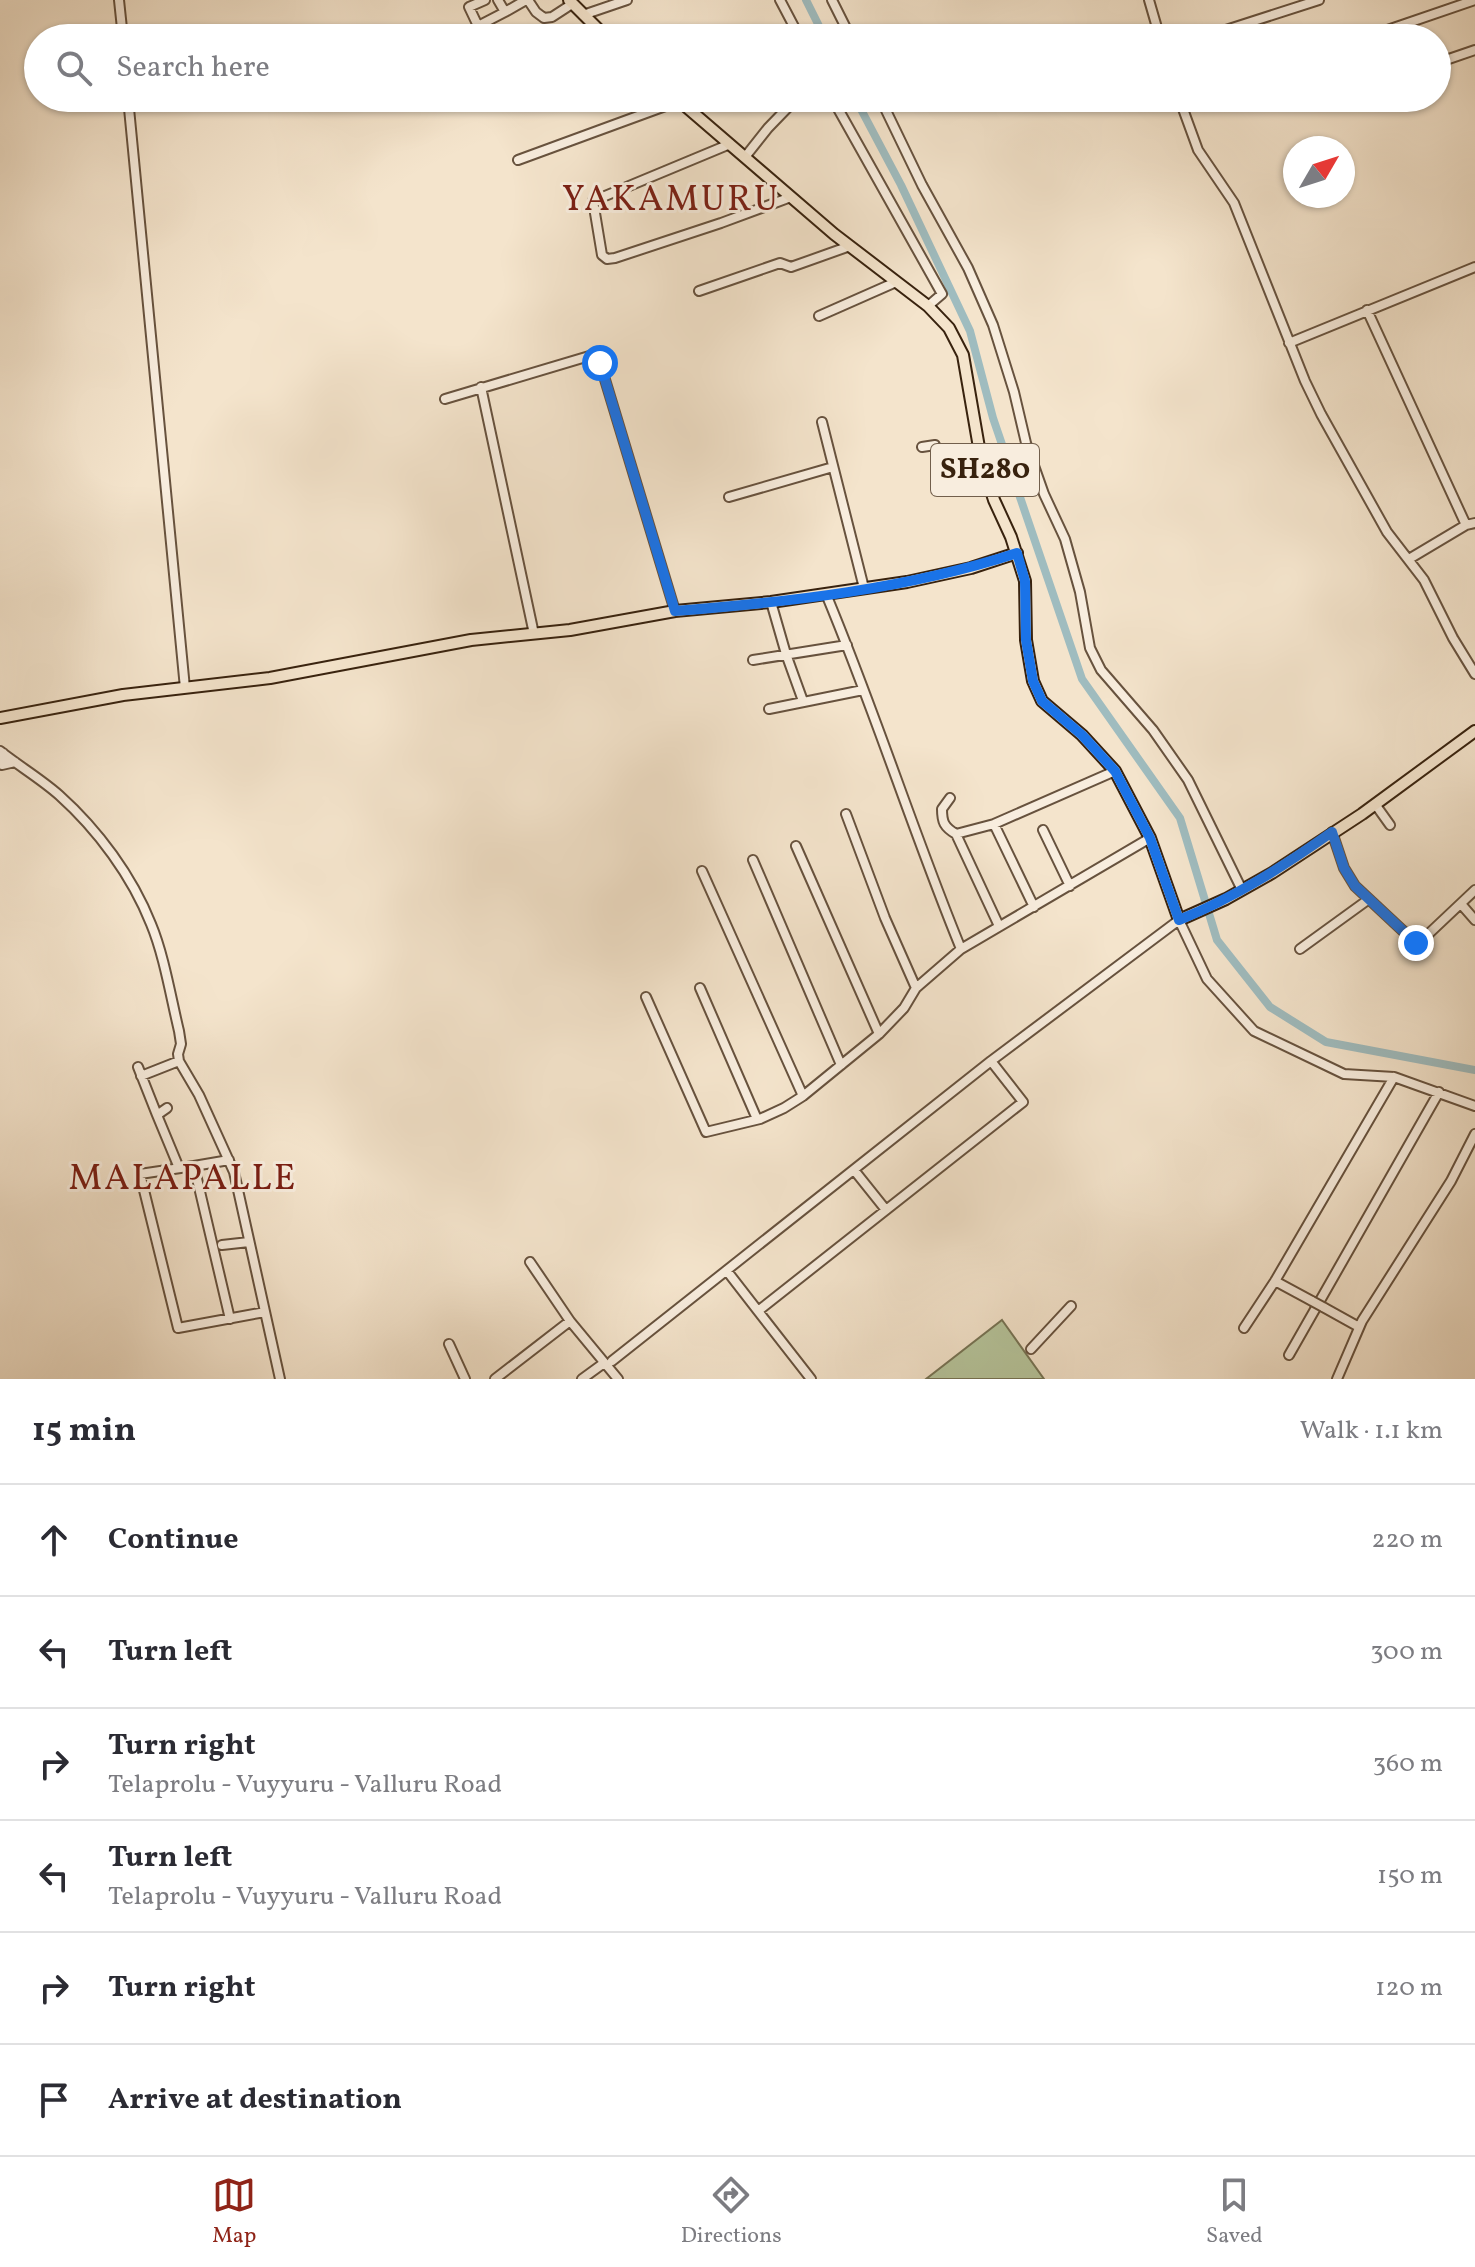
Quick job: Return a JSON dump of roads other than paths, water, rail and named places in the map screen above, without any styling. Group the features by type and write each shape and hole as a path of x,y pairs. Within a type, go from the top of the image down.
{"main road":[{"path":"570,2 592,24"},
{"name":"SH280","path":"693,112 850,246 928,306 949,328 963,355 981,459 1025,581 1026,640 1033,681 1042,701 1082,735 1115,771 1150,838 1179,920"},
{"path":"0,718 123,695 292,674 471,640 570,630 675,611 771,602 937,577 1017,553"},
{"path":"1179,920 1226,899 1272,873 1346,825 1475,731"}],"street":[{"path":"119,0 122,24"},
{"path":"477,24 469,7 485,0"},
{"path":"498,0 505,12"},
{"path":"482,24 527,0 544,18 552,17 570,2"},
{"path":"583,15 627,0"},
{"path":"780,0 793,24"},
{"path":"832,0 844,24"},
{"path":"1149,0 1156,24"},
{"path":"1244,24 1319,0"},
{"path":"1405,24 1475,0"},
{"path":"1451,58 1475,50"},
{"path":"129,112 185,688"},
{"path":"518,160 644,112"},
{"path":"745,157 783,112"},
{"path":"840,112 942,294 928,306"},
{"path":"887,112 922,185 968,268 993,325 1031,456 1065,539 1080,592 1090,648 1101,670 1153,730 1188,780 1242,890"},
{"path":"1185,112 1198,150 1234,203 1305,381 1387,532 1424,580 1475,674"},
{"path":"730,144 593,201 602,255 607,259 615,258 791,197"},
{"path":"699,291 780,263 791,267 850,246"},
{"path":"1289,343 1475,267"},
{"path":"819,316 896,282"},
{"path":"1367,310 1471,524 1409,559"},
{"path":"445,399 596,354 675,611"},
{"path":"481,387 534,634"},
{"path":"822,422 864,588"},
{"path":"922,447 935,445 944,466 981,459"},
{"path":"729,497 833,467"},
{"path":"826,594 961,949"},
{"path":"771,602 803,701"},
{"path":"753,660 847,645"},
{"path":"769,709 863,690"},
{"path":"2,752 58,794 87,823 117,861 152,926 179,1031 179,1061 199,1095 234,1172 280,1379"},
{"path":"2,752 1,766 15,762"},
{"path":"956,834 994,824 1115,771"},
{"path":"950,798 942,809 942,821 946,828 956,834 999,926"},
{"path":"1375,804 1390,825"},
{"path":"846,814 885,918 916,988"},
{"path":"994,824 1034,907"},
{"path":"1043,830 1070,886"},
{"path":"1332,832 1344,868 1355,886 1416,943 1475,890"},
{"path":"646,997 706,1132 757,1119 803,1096 879,1034 904,1008 916,988 961,949 1150,838"},
{"path":"796,846 879,1034"},
{"path":"753,860 841,1065"},
{"path":"702,871 803,1096"},
{"path":"1300,949 1369,899"},
{"path":"1461,904 1475,920"},
{"path":"582,1379 727,1271 991,1061 1179,920 1207,979 1254,1031 1344,1074 1394,1077 1475,1106"},
{"path":"700,988 757,1119"},
{"path":"179,1061 139,1072 179,1168"},
{"path":"758,1311 1023,1102 991,1061"},
{"path":"1244,1328 1275,1281 1394,1077"},
{"path":"1289,1355 1439,1092"},
{"path":"157,1115 167,1108"},
{"path":"1337,1379 1359,1327 1451,1181 1475,1134"},
{"path":"229,1160 140,1174 178,1328 265,1312"},
{"path":"194,1166 230,1319"},
{"path":"854,1170 886,1210"},
{"path":"222,1245 249,1242"},
{"path":"530,1262 570,1321 608,1362 618,1379"},
{"path":"727,1271 811,1379"},
{"path":"1275,1281 1359,1327"},
{"path":"1031,1349 1071,1306"},
{"path":"495,1379 570,1321"},
{"path":"449,1344 465,1379"}],"waterway":[{"path":"806,0 818,24"},
{"path":"862,112 901,185 970,331 993,418 1082,679 1180,818 1217,940 1270,1007 1326,1042 1475,1070"}],"district":[{"name":"YAKAMURU","path":"671,201"},
{"name":"MALAPALLE","path":"183,1180"}]}
